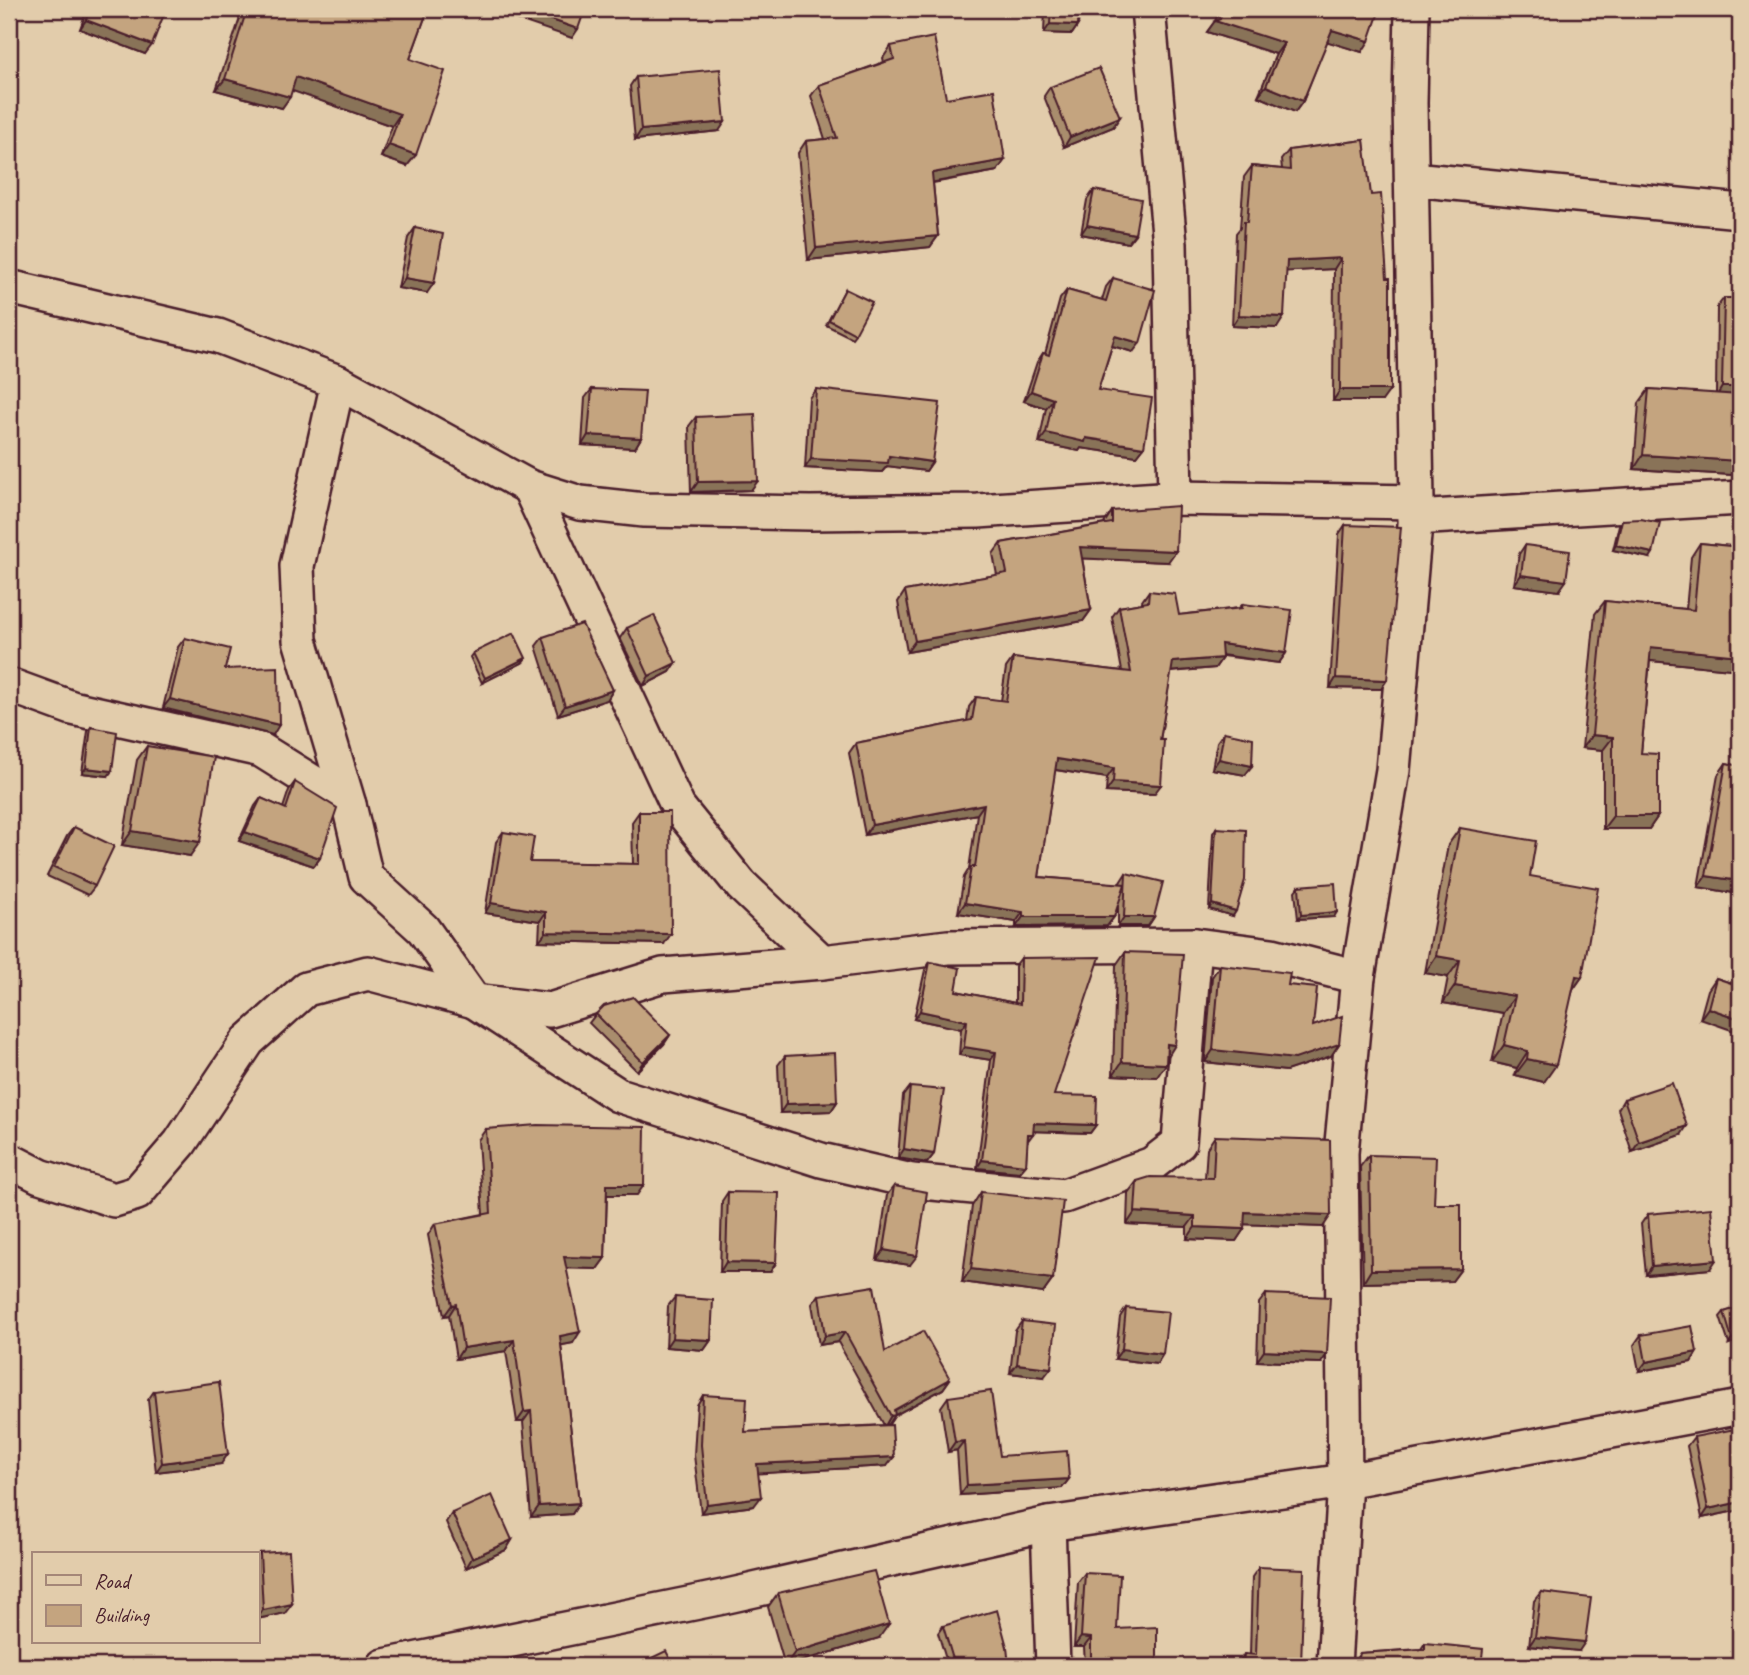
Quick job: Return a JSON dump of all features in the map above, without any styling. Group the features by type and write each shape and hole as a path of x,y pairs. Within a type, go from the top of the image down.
{"street":[{"path":"1148,9 1170,244 1175,498"},
{"path":"1334,1666 1345,1480 1341,1153 1358,977 1393,770 1416,510 1412,9"},
{"path":"1412,179 1740,211"},
{"path":"9,288 218,336 338,382 529,487 580,503 644,510 978,511 1175,498 1416,510 1740,498"},
{"path":"338,382 298,566 300,640 366,877 423,929 474,1001 618,1095 821,1160 912,1181 1065,1196 1152,1164 1179,1143 1195,945"},
{"path":"529,487 678,807 741,885 822,962"},
{"path":"9,685 72,708 261,750 348,805"},
{"path":"9,1160 40,1176 114,1200 137,1192 180,1143 248,1041 306,989 368,973 474,1001 550,1010 663,975 822,962 948,947 1195,945 1272,955 1358,977"},
{"path":"384,1666 723,1597 1048,1524 1345,1480 1740,1407"},
{"path":"1048,1524 1053,1666"}],"building":[{"path":"90,9 166,9 152,45 86,20"},
{"path":"247,9 428,9 410,59 445,71 416,155 389,145 400,114 296,77 290,97 225,79"},
{"path":"520,9 585,9 578,29"},
{"path":"1051,9 1079,9 1078,25 1050,24"},
{"path":"1223,9 1380,9 1369,41 1332,30 1303,101 1266,86 1284,43 1215,21 1220,19"},
{"path":"934,37 946,98 994,90 1005,160 932,173 938,236 816,248 806,141 837,138 819,85 894,59 891,46"},
{"path":"1099,68 1120,117 1070,137 1050,87"},
{"path":"720,69 725,122 641,130 636,77"},
{"path":"1364,140 1371,195 1381,194 1387,278 1390,278 1390,390 1340,390 1341,258 1287,261 1284,317 1239,315 1244,222 1247,222 1252,166 1290,170 1289,150"},
{"path":"1094,190 1141,199 1135,234 1087,225"},
{"path":"415,228 443,234 434,283 405,278"},
{"path":"1113,278 1155,290 1140,343 1115,336 1098,390 1152,398 1144,447 1086,438 1085,442 1046,433 1053,399 1031,391 1043,353 1049,355 1067,290 1106,301"},
{"path":"845,289 872,302 855,334 829,320"},
{"path":"1724,298 1740,298 1740,387 1722,387"},
{"path":"592,389 645,391 641,438 588,435"},
{"path":"816,389 940,403 932,462 889,456 888,463 811,459"},
{"path":"1649,389 1740,395 1740,461 1643,455"},
{"path":"755,414 758,481 698,482 696,417"},
{"path":"1178,506 1176,551 1080,547 1091,610 915,641 905,591 1007,573 1001,543 1112,523 1112,511"},
{"path":"1641,519 1660,523 1653,553 1616,545 1622,520"},
{"path":"1345,525 1401,527 1387,680 1336,678"},
{"path":"1700,543 1740,547 1740,656 1651,647 1641,753 1658,754 1658,816 1613,816 1613,737 1592,735 1605,601 1694,610"},
{"path":"1525,545 1570,551 1566,581 1521,575"},
{"path":"1149,591 1175,594 1179,615 1242,608 1243,604 1292,610 1286,653 1221,644 1222,658 1173,662 1160,740 1164,740 1161,785 1113,782 1114,768 1057,759 1039,877 1125,884 1114,917 1023,917 1023,912 965,903 971,867 975,867 984,804 872,825 856,743 972,720 976,697 1006,701 1013,658 1131,672 1119,607 1148,602"},
{"path":"654,615 676,663 649,676 627,628"},
{"path":"582,624 613,690 565,706 543,637"},
{"path":"514,633 526,658 485,678 473,653"},
{"path":"185,638 230,649 225,669 278,667 279,725 170,699"},
{"path":"91,727 117,732 112,771 86,768"},
{"path":"1224,732 1253,738 1252,766 1219,759"},
{"path":"147,746 214,757 200,842 132,831"},
{"path":"1726,763 1740,766 1740,881 1706,876"},
{"path":"295,782 337,808 320,858 245,832 261,798 286,809"},
{"path":"639,812 670,812 671,934 546,932 546,912 491,903 503,832 534,837 530,862 639,864"},
{"path":"74,827 114,846 95,886 54,867"},
{"path":"1216,828 1246,830 1245,880 1236,911 1212,904"},
{"path":"1460,828 1536,841 1530,876 1598,888 1582,977 1576,976 1556,1065 1527,1059 1528,1051 1504,1045 1515,996 1455,986 1460,960 1436,956"},
{"path":"1126,873 1163,882 1154,917 1124,917"},
{"path":"1335,883 1337,912 1301,915 1299,886"},
{"path":"1125,952 1183,954 1175,1045 1167,1044 1166,1064 1122,1062"},
{"path":"1100,957 1054,1095 1097,1096 1096,1125 1034,1123 1033,1134 1028,1134 1026,1165 982,1160 996,1052 964,1047 967,1021 920,1011 930,962 960,968 956,991 1020,1004 1021,958"},
{"path":"1220,965 1290,973 1288,985 1317,988 1313,1026 1342,1016 1339,1044 1295,1059 1213,1050"},
{"path":"1716,978 1740,986 1740,1019 1708,1008"},
{"path":"633,997 670,1035 643,1062 596,1014 604,1006"},
{"path":"835,1053 837,1102 786,1104 785,1056"},
{"path":"1672,1083 1687,1126 1639,1142 1624,1099"},
{"path":"910,1087 944,1090 934,1154 904,1149"},
{"path":"537,1125 645,1127 644,1185 607,1185 605,1258 564,1257 580,1332 560,1336 579,1503 539,1506 531,1411 524,1412 514,1340 463,1348 456,1304 452,1305 435,1224 491,1213 486,1129"},
{"path":"1215,1136 1330,1140 1331,1215 1245,1212 1244,1229 1195,1227 1195,1216 1135,1212 1137,1181 1150,1177 1213,1178"},
{"path":"1369,1155 1436,1157 1434,1204 1461,1204 1461,1269 1371,1270"},
{"path":"894,1186 927,1192 917,1256 884,1250"},
{"path":"728,1192 779,1193 776,1263 726,1262"},
{"path":"981,1192 1063,1201 1053,1279 971,1269"},
{"path":"1711,1208 1716,1260 1652,1266 1648,1214"},
{"path":"874,1286 885,1352 923,1331 950,1379 894,1410 895,1415 891,1416 845,1332 825,1336 819,1295"},
{"path":"1266,1294 1330,1297 1327,1354 1264,1351"},
{"path":"675,1297 713,1300 711,1340 672,1338"},
{"path":"1740,1307 1740,1337 1732,1339 1724,1312"},
{"path":"1126,1308 1168,1312 1163,1354 1122,1349"},
{"path":"1022,1321 1056,1325 1051,1368 1017,1364"},
{"path":"1692,1326 1697,1352 1646,1362 1641,1335"},
{"path":"219,1382 228,1454 162,1463 154,1391"},
{"path":"991,1391 1000,1456 1067,1451 1069,1479 967,1485 964,1441 955,1442 948,1397"},
{"path":"703,1395 747,1398 745,1432 892,1425 894,1457 757,1464 761,1497 707,1504 701,1445"},
{"path":"1740,1428 1740,1502 1708,1509 1694,1437"},
{"path":"492,1495 512,1540 472,1558 452,1513"},
{"path":"289,1551 292,1604 263,1610 260,1553"},
{"path":"1259,1567 1304,1569 1301,1666 1243,1666 1244,1654 1256,1655"},
{"path":"874,1571 889,1624 795,1652 778,1593"},
{"path":"1085,1573 1120,1575 1117,1629 1157,1627 1157,1666 1091,1666 1091,1638 1081,1637"},
{"path":"1541,1592 1591,1598 1585,1642 1535,1637"},
{"path":"997,1610 1009,1666 955,1666 943,1626"},
{"path":"1425,1643 1483,1649 1481,1666 1357,1666 1360,1653 1425,1649"},
{"path":"666,1651 674,1666 635,1666"}]}
